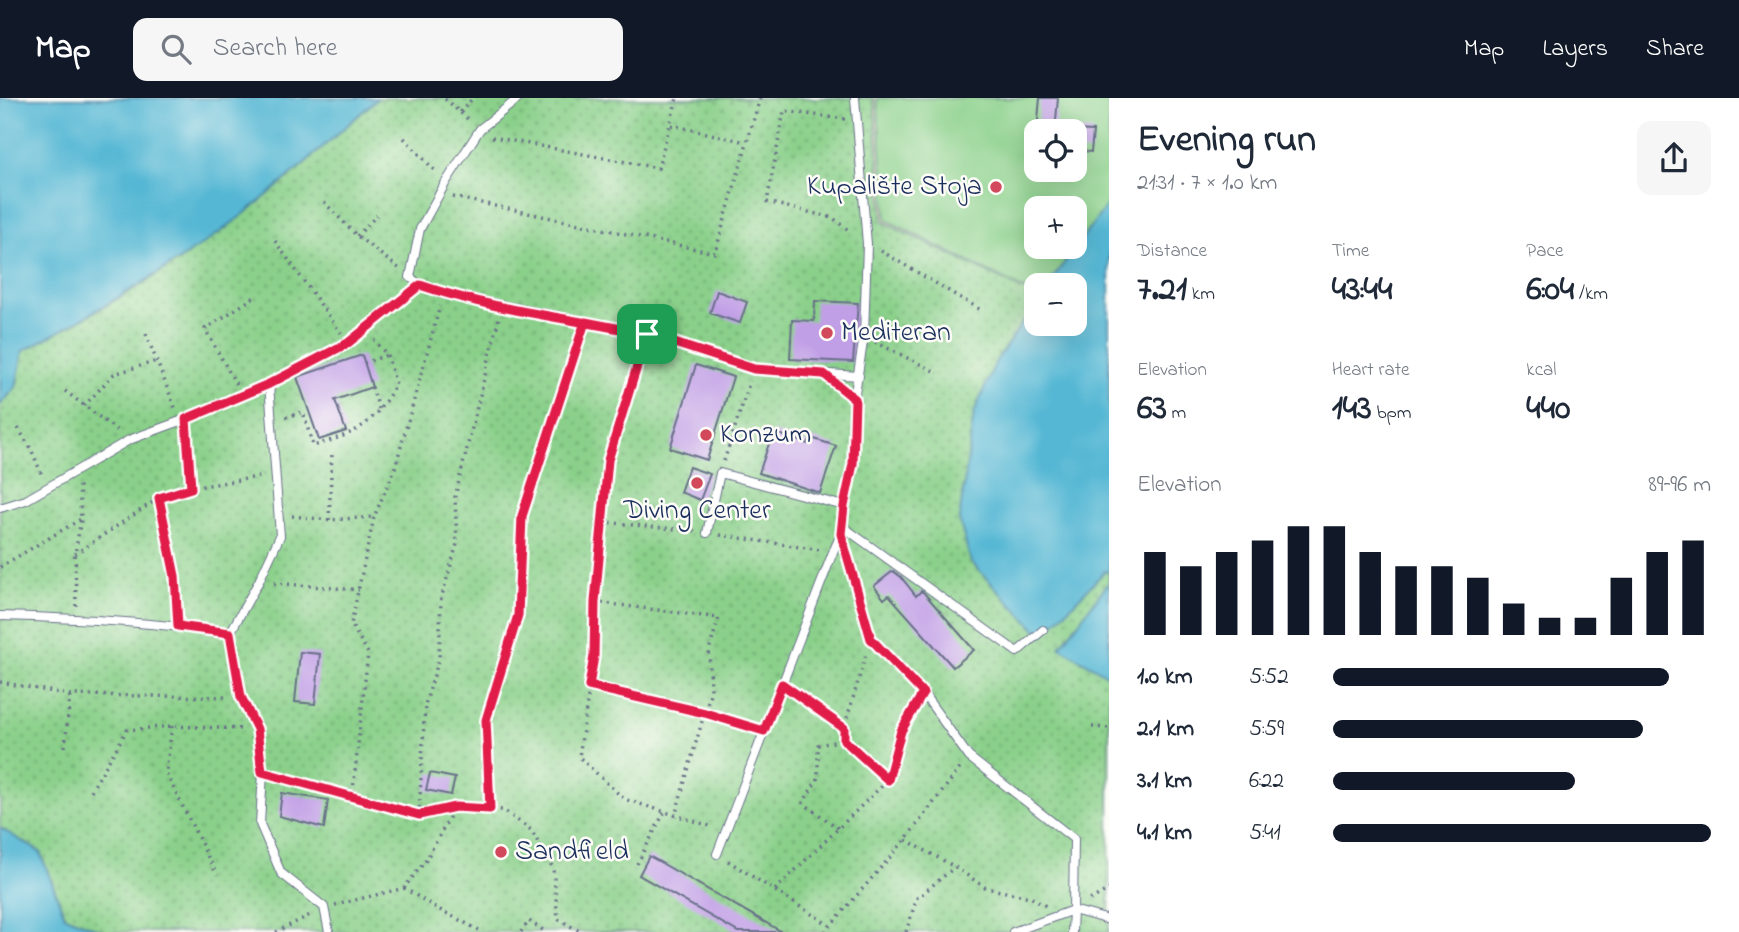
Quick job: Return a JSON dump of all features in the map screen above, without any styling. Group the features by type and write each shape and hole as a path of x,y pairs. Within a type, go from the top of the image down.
{"lane":[{"path":"519,98 478,132 439,194 419,229 410,277 420,285 444,293 647,334 754,369 859,376"},
{"path":"717,854 841,530 853,464 855,399 864,336 867,243 855,98"},
{"path":"0,508 26,500 129,440 269,384 348,343 420,285"},
{"path":"824,374 855,399"},
{"path":"269,384 280,536 230,633 241,697 257,729 262,772 260,824 281,873 324,907 328,932"},
{"path":"707,533 720,473 844,506"},
{"path":"841,530 1017,652 1043,630"},
{"path":"841,530 871,639 923,693 969,757 1074,839 1072,932"},
{"path":"0,616 76,618 230,633"},
{"path":"1013,932 1073,910 1109,920"}],"path":[{"path":"459,112 472,98"},
{"path":"444,99 478,132 658,168 677,98"},
{"path":"439,194 715,253 760,98"},
{"path":"857,121 784,111 767,202 832,218 867,243 981,310"},
{"path":"671,125 746,142"},
{"path":"404,138 446,183"},
{"path":"324,202 358,236 410,277"},
{"path":"358,236 377,215"},
{"path":"276,242 348,343"},
{"path":"352,799 368,653 351,624 374,517 396,468 444,293"},
{"path":"242,395 205,329 256,296"},
{"path":"419,815 425,705 439,659 441,599 457,544 455,497 502,306"},
{"path":"490,809 486,720 518,615 522,516 585,322"},
{"path":"271,422 306,411 313,446 352,434 380,412 396,384 387,355 366,330"},
{"path":"146,334 183,420 191,488"},
{"path":"647,334 608,460 595,602 594,656 579,757 624,799 726,831"},
{"path":"864,336 938,373"},
{"path":"364,363 387,355"},
{"path":"84,406 114,374 157,361"},
{"path":"720,473 754,369"},
{"path":"372,387 380,412"},
{"path":"65,391 129,440"},
{"path":"18,428 31,449 47,487"},
{"path":"329,520 332,452"},
{"path":"76,618 75,554 81,519 77,469"},
{"path":"75,554 159,498 191,488 274,475"},
{"path":"159,498 175,576 178,626"},
{"path":"278,515 329,520 374,517"},
{"path":"0,567 81,519"},
{"path":"259,581 359,590"},
{"path":"595,602 719,618 709,650 711,690 675,816"},
{"path":"871,639 844,728 844,740 888,780"},
{"path":"0,682 71,695 241,697"},
{"path":"782,684 844,728"},
{"path":"589,686 705,713 764,731"},
{"path":"775,890 888,780 901,731 923,693"},
{"path":"65,747 71,695"},
{"path":"172,726 166,773 217,875"},
{"path":"91,791 127,730 172,726 257,729"},
{"path":"1092,727 1109,728"},
{"path":"838,828 803,803 818,778 818,745 844,740"},
{"path":"825,932 905,840 969,757"},
{"path":"262,772 352,799 369,800 419,815 455,807 503,810 531,830 553,868 558,919 581,932"},
{"path":"276,932 324,907 404,888 426,860 455,807"},
{"path":"637,864 665,811"},
{"path":"905,840 955,867 986,888 1030,897 1060,914"},
{"path":"717,854 830,925"},
{"path":"906,932 917,898 955,867"},
{"path":"404,888 483,932"},
{"path":"520,932 528,921 546,932"}],"green space":[{"path":"378,98 874,98 883,222 1024,290 1024,320 996,361 1109,573 1109,582 1060,647 1109,676 1109,932 105,932 65,916 40,852 0,828 0,405 16,387 23,351 119,298 188,254 275,188"},
{"name":"Kupalište Stoja","path":"877,98 1109,98 1109,204 1087,233 1087,196 1024,196 1024,259 1068,259 1057,273 1024,273 1024,290 886,220"}],"water":[{"path":"0,98 378,98 229,226 116,299 23,351 16,387 0,405"},
{"path":"1109,202 1109,573 1105,571 1042,636 971,562 959,520 974,413 996,361 1024,320 1024,336 1087,336 1087,273 1057,273 1067,259 1087,259 1087,232"},
{"path":"1109,582 1109,676 1060,647"},
{"path":"0,828 40,852 65,916 105,932 0,932"}],"building":[{"path":"1040,98 1058,98 1056,119 1038,119"},
{"path":"1087,131 1093,131 1091,152 1087,152"},
{"path":"717,291 747,302 740,323 710,313"},
{"path":"815,301 858,303 853,362 790,359 792,320 814,321"},
{"path":"362,355 372,387 335,400 346,431 319,440 297,377"},
{"path":"696,365 733,377 707,460 670,448"},
{"path":"773,432 808,444 811,438 836,446 820,493 759,473"},
{"path":"689,467 710,474 700,500 680,492"},
{"path":"893,571 916,596 921,591 924,593 974,650 953,667 889,595 884,599 874,586"},
{"path":"300,652 320,654 315,704 295,702"},
{"path":"430,773 455,778 451,795 426,790"},
{"path":"282,793 328,800 324,828 279,816"},
{"path":"649,856 782,932 738,932 639,875"}],"place":[{"name":"Kupalište Stoja","path":"996,187"},
{"name":"Mediteran","path":"827,333"},
{"name":"Konzum","path":"706,435"},
{"name":"Diving Center","path":"697,483"},
{"name":"Sandfield","path":"501,852"}],"route":[{"path":"647,334 585,322 502,306 420,285 348,343 269,384 186,419 191,488 159,498 175,576 178,626 230,633 241,697 257,729 262,772 352,799 369,800 419,815 455,807 490,809 486,720 518,615 522,516 585,322 647,334 754,369 824,374 855,399 853,464 841,534 871,639 923,693 901,731 888,780 844,740 844,728 782,684 764,731 705,713 589,686 594,656 595,602 608,460 647,334"}]}
